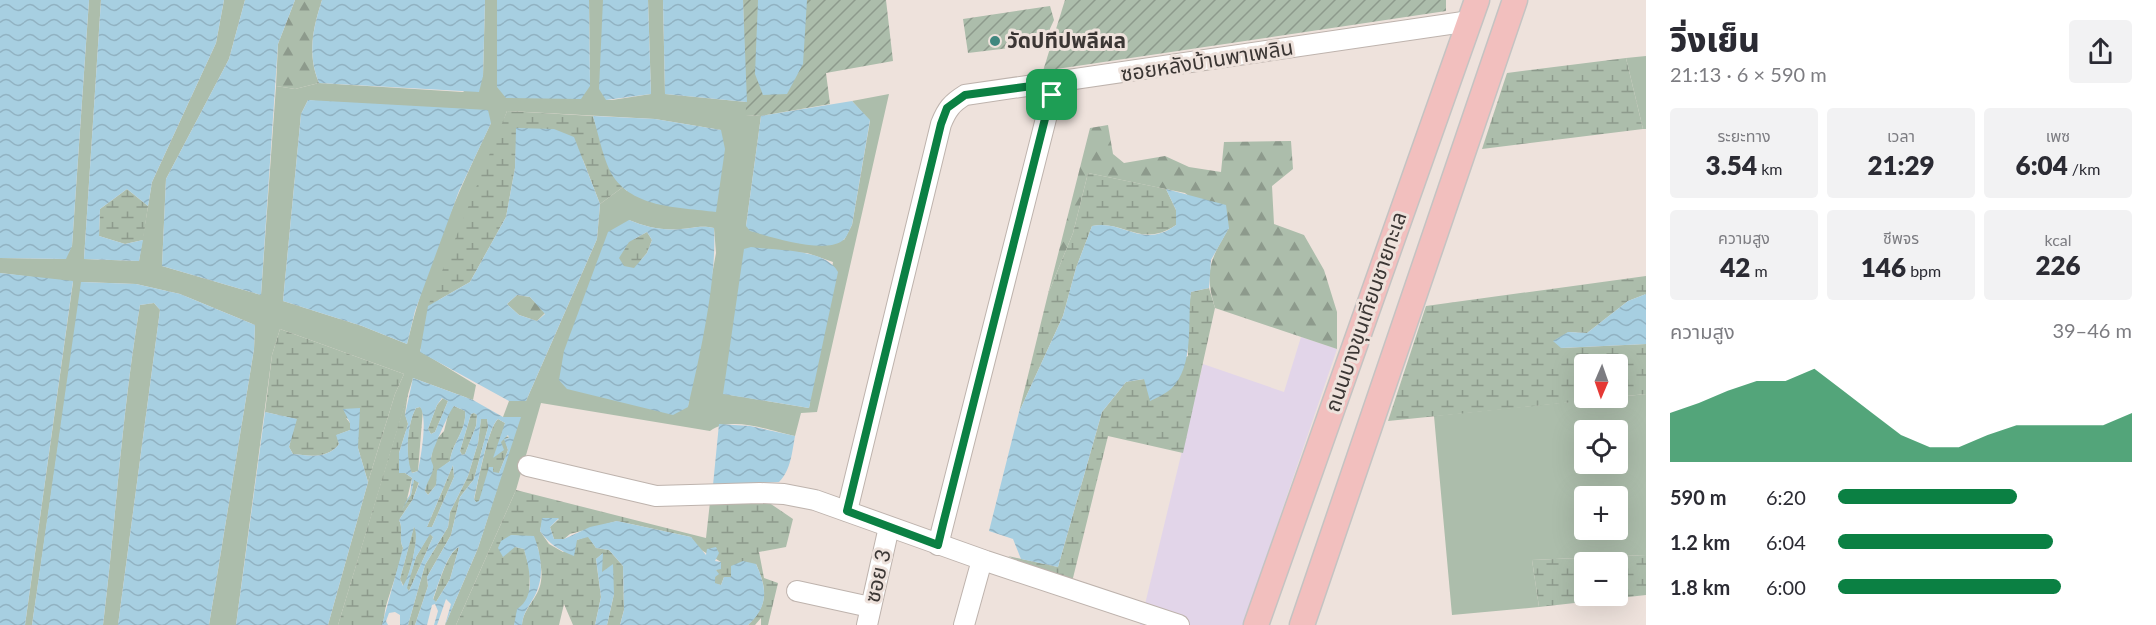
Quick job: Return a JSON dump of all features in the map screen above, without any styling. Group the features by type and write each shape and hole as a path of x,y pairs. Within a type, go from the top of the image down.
{"main road":[{"name":"ถนนบางขุนเทียนชายทะเล","path":"1302,625 1515,0"},
{"name":"ถนนบางขุนเทียนชายทะเล","path":"1256,625 1474,11"}],"street":[{"name":"ซอยหลังบ้านพาเพลิน","path":"847,511 941,124 947,108 965,95 1054,83 1474,11"},
{"path":"938,545 1054,83"},
{"path":"528,466 656,496 784,494 847,511 938,545 1179,625"},
{"name":"ซอย 3","path":"869,616 889,527"},
{"path":"964,625 982,560"},
{"path":"797,591 869,616"}],"shaded area":[{"path":"1301,337 1337,349 1243,625 1140,625 1203,364 1284,392"}],"green space":[{"path":"89,0 101,0 84,259 139,261 152,182 216,43 224,0 245,0 229,59 166,179 162,266 261,295 276,86 295,89 319,83 463,92 483,76 485,0 497,0 497,87 590,86 589,0 603,0 606,100 612,100 651,94 648,0 663,0 665,94 747,102 746,115 761,116 746,226 844,240 852,225 870,121 852,101 889,94 817,412 801,413 795,436 740,424 719,426 710,431 541,403 516,490 456,625 445,625 478,548 520,417 503,417 509,401 526,401 597,239 600,204 623,187 627,191 721,130 655,119 507,111 420,351 476,385 473,400 413,378 338,625 328,625 368,482 395,394 404,374 280,329 272,355 236,625 209,625 254,349 255,325 180,294 136,284 82,282 32,625 25,625 73,282 0,273 0,258 65,259 72,246","holes":["308,100 491,123 443,231 414,315 407,344 362,326 283,301 301,114","629,220 661,229 714,228 716,253 688,406","785,252 807,253 833,262 809,408 724,394"]},
{"path":"295,0 322,0 316,21 312,51 319,83 295,89 276,86 278,44"},
{"path":"743,0 886,0 893,61 826,73 830,104 761,116 746,115"},
{"path":"1065,0 1446,0 1446,11 1043,71"},
{"path":"1050,6 1054,20 1043,44 968,53 963,19"},
{"path":"1646,56 1646,129 1643,129 1626,58"},
{"path":"1626,58 1643,129 1482,149 1507,73"},
{"path":"507,111 593,116 610,170 623,187 600,204 583,160 517,128 515,168 506,217 470,282 428,306"},
{"path":"1108,125 1113,154 1124,163 1165,156 1189,167 1221,172 1224,142 1291,141 1293,169 1272,186 1274,224 1304,235 1324,270 1337,312 1337,349 1215,308 1210,284 1211,266 1217,249 1229,228 1185,193 1088,173 1073,233 1048,294 1090,128"},
{"path":"1088,173 1166,189 1176,210 1176,225 1164,232 1152,234 1142,234 1113,226 1092,226 1076,268 1063,316 1019,412 1048,294 1073,233"},
{"path":"127,189 148,206 143,240 125,244 99,236 100,209"},
{"path":"647,232 652,240 647,253 634,268 624,267 619,258 629,242"},
{"path":"1646,276 1646,294 1628,301 1587,333 1568,332 1561,348 1646,344 1646,394 1628,396 1628,354 1574,354 1574,402 1388,421 1426,306"},
{"path":"1209,288 1215,308 1183,453 1108,436 1072,582 1052,578 1008,556 1058,567 1102,412 1126,382 1144,379 1188,356 1188,314 1191,292"},
{"path":"517,295 530,297 545,313 537,321 519,315 507,304"},
{"path":"154,303 160,310 118,625 103,625 124,425 140,305"},
{"path":"280,329 404,374 395,394 368,482 358,448 357,423 346,418 350,423 350,430 337,435 339,444 335,449 312,456 299,455 293,454 289,447 296,419 265,412 272,355"},
{"path":"408,393 405,414 408,424 399,453 399,473 405,473 412,478 407,499 411,495 414,479 419,482 413,499 399,520 403,548 383,622 382,625 338,625"},
{"path":"1646,394 1646,555 1628,556 1628,552 1574,552 1574,558 1532,560 1539,607 1452,615 1434,416 1574,401 1574,408 1628,408 1628,396"},
{"path":"443,398 448,401 435,432 431,434 428,429 437,405"},
{"path":"454,406 465,411 464,424 450,461 441,468 436,485 428,495 425,491 434,442 444,431 449,411"},
{"path":"416,408 423,409 418,471 411,473 408,458 409,431"},
{"path":"471,414 477,415 476,426 465,454 462,455 460,451"},
{"path":"481,418 487,419 488,427 474,479 460,497 451,535 427,577 428,586 415,625 408,625 425,565 448,527 450,512 468,476 478,443"},
{"path":"498,419 505,423 501,442 504,436 510,437 505,439 508,450 499,473 488,475 479,502 476,502 474,500 484,456 494,424"},
{"path":"453,465 454,477 432,527 427,527"},
{"path":"516,490 706,538 710,502 768,502 793,519 786,547 759,552 764,578 778,583 768,625 761,625 761,618 755,625 748,625 760,610 764,596 756,564 731,577 724,577 721,585 715,584 716,572 721,562 698,548 691,537 617,521 570,534 564,539 554,539 550,527 559,519 543,518 540,531 549,544 563,552 577,540 588,536 596,548 609,550 623,566 624,610 620,625 607,625 614,594 602,572 602,554 596,559 601,597 595,625 573,625 564,604 559,625 522,625 525,613 540,587 541,568 538,547 519,536 511,535 515,547 524,549 530,570 529,595 514,625 456,625"},
{"path":"414,526 415,546 404,587 400,579"},
{"path":"430,533 433,537 409,591 406,589 416,557"},
{"path":"459,547 450,579 436,602 433,600 443,570"},
{"path":"1646,555 1646,595 1628,597 1628,556"},
{"path":"1574,558 1574,603 1539,607 1532,560"}],"water":[{"path":"0,0 89,0 72,246 66,259 0,258"},
{"path":"101,0 224,0 216,43 152,182 148,206 127,189 100,209 99,236 125,244 143,240 139,261 84,259"},
{"path":"245,0 295,0 278,44 261,295 162,266 166,179 229,59"},
{"path":"322,0 485,0 483,76 479,92 319,83 312,51 316,21"},
{"path":"497,0 589,0 590,86 581,99 506,98 497,87"},
{"path":"603,0 648,0 651,94 606,100 599,89"},
{"path":"663,0 743,0 747,102 665,94"},
{"path":"758,0 807,0 803,64 787,94 763,95 755,74"},
{"path":"308,100 488,110 491,123 459,191 415,311 407,344 362,326 283,301 301,114"},
{"path":"852,101 870,120 852,225 845,238 833,245 823,246 783,240 750,231 746,226 761,116"},
{"path":"593,116 655,119 721,130 725,149 716,212 656,204 629,192 609,169"},
{"path":"516,128 554,129 574,137 600,204 597,239 526,401 509,401 420,352 428,306 470,282 506,217 515,168","holes":["517,295 530,297 545,314 537,321 519,315 507,304"]},
{"path":"1166,189 1226,205 1229,228 1211,260 1209,288 1191,292 1187,356 1184,368 1171,389 1150,401 1144,379 1126,382 1102,412 1058,567 1021,559 1013,539 989,531 1019,412 1063,316 1076,268 1092,226 1113,226 1153,235 1164,232 1176,225 1176,210"},
{"path":"629,220 661,229 714,228 713,271 698,364 688,407 673,415 567,389 559,380 564,351 608,232","holes":["647,232 652,240 647,253 634,268 624,266 619,258 629,242"]},
{"path":"751,247 812,255 832,264 838,272 809,408 723,394 744,249"},
{"path":"0,273 73,281 25,625 0,625"},
{"path":"81,282 136,284 180,294 255,325 254,349 209,625 118,625 160,310 154,303 140,305 124,425 103,625 32,625"},
{"path":"1646,294 1646,344 1561,348 1553,341 1568,332 1587,333 1628,301"},
{"path":"413,378 473,400 503,417 521,417 478,548 445,625 451,604 446,599 437,625 434,625 438,611 435,604 432,605 427,625 415,625 428,586 427,577 451,535 460,497 474,479 488,427 487,419 481,419 478,443 468,476 450,512 448,527 425,565 408,625 400,625 400,615 395,612 389,613 386,621 388,625 382,625 403,548 399,520 413,499 419,483 414,480 411,495 402,510 410,494 412,478 405,473 399,473 399,453 408,424 405,415","holes":["442,398 448,401 435,432 431,434 428,429 437,405","454,406 465,411 464,424 450,461 437,470 436,485 428,495 425,491 433,471 431,459","420,407 424,428 422,447 418,471 412,473 408,450 409,431 416,408","474,413 477,415 476,426 465,454 462,455 460,451 471,414","498,419 505,423 493,458 504,450 501,442 504,439 508,450 499,473 493,472 493,467 489,467 479,501 476,502 474,499 484,456 494,424","453,465 454,477 432,527 427,527","414,527 416,538 413,556 409,574 403,586 400,579","430,534 433,537 409,591 407,588 416,557","459,547 450,579 436,602 433,599 447,562"]},
{"path":"360,408 358,448 368,482 328,625 236,625 265,412 297,419 289,447 293,454 312,456 335,449 339,444 336,435 350,430 350,423 343,409"},
{"path":"719,424 750,426 795,436 789,466 779,482 713,485"},
{"path":"542,518 559,518 550,527 554,539 564,539 590,527 617,521 691,537 706,555 707,549 716,547 719,553 715,561 721,562 721,569 716,570 719,574 715,577 715,583 721,585 724,577 731,577 731,566 743,561 756,564 764,589 763,604 748,625 620,625 624,610 623,566 609,550 596,548 588,537 577,540 574,556 559,549 540,531"},
{"path":"511,535 534,536 541,568 537,591 524,615 522,625 514,625 517,609 527,597 529,589 529,573 524,549 515,547 503,557 498,548 501,541"},
{"path":"603,553 602,572 613,564 614,594 607,625 595,625 601,597 596,559"}],"place":[{"name":"วัดปทีปพลีผล","path":"995,41"}],"route":[{"path":"1054,83 1052,95 938,545 847,511 941,124 947,108 965,95 1054,83"}]}
